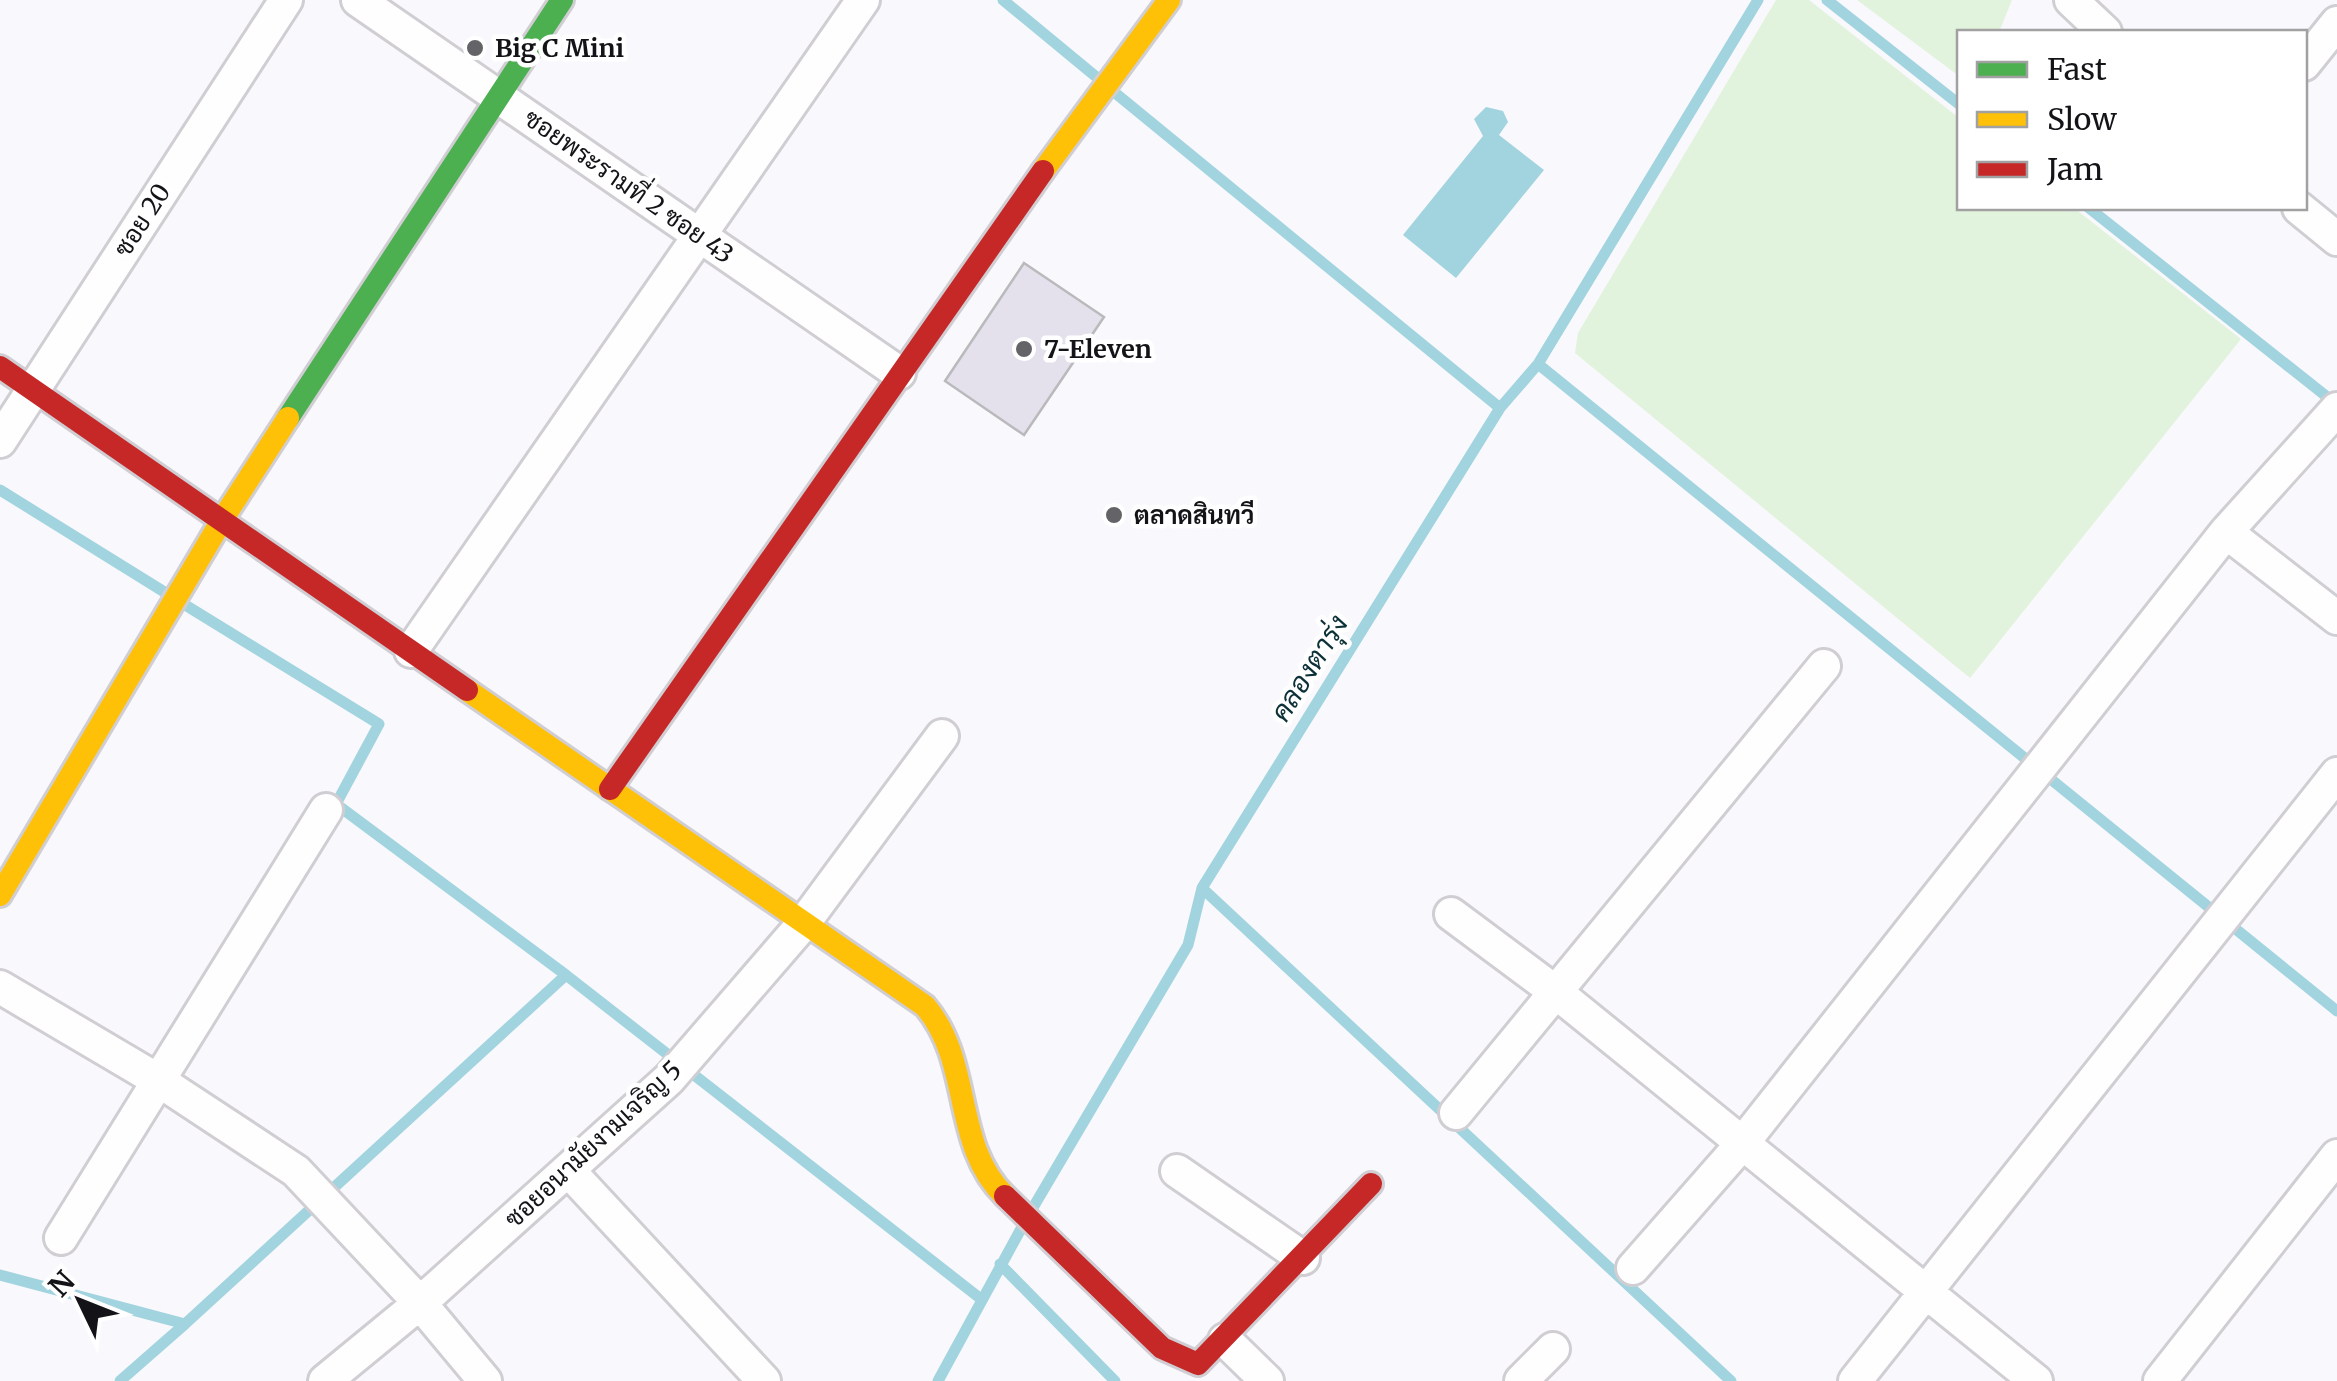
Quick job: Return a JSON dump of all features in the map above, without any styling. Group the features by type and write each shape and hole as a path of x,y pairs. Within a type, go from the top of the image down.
{"street":[{"name":"ซอย 20","path":"0,441 286,0"},
{"name":"ซอยพระรามที่ 2 ซอย 43","path":"358,0 899,373"},
{"path":"0,895 222,520 562,0"},
{"path":"412,651 863,0"},
{"path":"610,788 1076,123 1168,0"},
{"path":"2071,0 2103,30"},
{"path":"2307,60 2337,23"},
{"path":"2301,210 2337,239"},
{"path":"0,367 936,1017 952,1046 976,1158 996,1191 1044,1230 1162,1348 1198,1364 1226,1340 1372,1184"},
{"path":"1633,1268 1741,1145 2226,532 2334,413"},
{"path":"2226,532 2337,618"},
{"path":"1456,1113 1824,666"},
{"name":"ซอยอนามัยงามเจริญ 5","path":"325,1381 420,1304 669,1079 803,924 942,736"},
{"path":"1854,1381 2337,774"},
{"path":"61,1238 326,810"},
{"path":"1451,914 1556,993 2036,1381"},
{"path":"0,986 161,1082 296,1170 485,1381"},
{"path":"2160,1381 2337,1156"},
{"path":"568,1170 764,1381"},
{"path":"1176,1170 1303,1258"},
{"path":"1226,1340 1267,1381"},
{"path":"1521,1381 1553,1349"}],"green space":[{"path":"1776,0 1809,0 1957,116 1957,210 2077,210 2241,339 1970,678 1575,353 1578,333"},
{"path":"1857,0 2012,0 2000,30 1957,30 1957,75"}],"water":[{"path":"1486,107 1503,111 1508,122 1499,135 1544,170 1456,278 1403,235 1483,136 1474,119"}],"building":[{"name":"7-Eleven","path":"1024,263 1104,317 1024,435 945,381"}],"waterway":[{"path":"1003,0 1100,80"},
{"name":"คลองตารุ่ง","path":"1031,1211 1188,945 1202,888 1500,408 1538,364 1758,0"},
{"path":"1827,0 1957,103"},
{"path":"1114,92 1500,408"},
{"path":"2092,210 2336,404"},
{"path":"1538,364 2337,1011"},
{"path":"0,490 166,593"},
{"path":"182,603 379,724 336,804 566,975 981,1299"},
{"path":"1202,888 1731,1381"},
{"path":"0,1275 185,1324 566,975"},
{"name":"คลองตารุ่ง","path":"938,1381 1022,1227"},
{"path":"1000,1264 1115,1381"},
{"path":"120,1381 185,1324"}],"traffic: fast":[{"path":"288,418 562,0"}],"traffic: slow":[{"path":"1043,171 1169,0"},
{"path":"0,895 222,520 288,418"},
{"path":"467,690 925,1006 950,1052 977,1153 1005,1196"}],"traffic: jam":[{"path":"610,789 1043,171"},
{"path":"0,367 467,690"},
{"path":"1005,1196 1162,1348 1198,1364 1371,1184"}],"place":[{"name":"Big C Mini","path":"475,48"},
{"name":"7-Eleven","path":"1024,349"},
{"name":"ตลาดสินทวี","path":"1114,515"}]}
